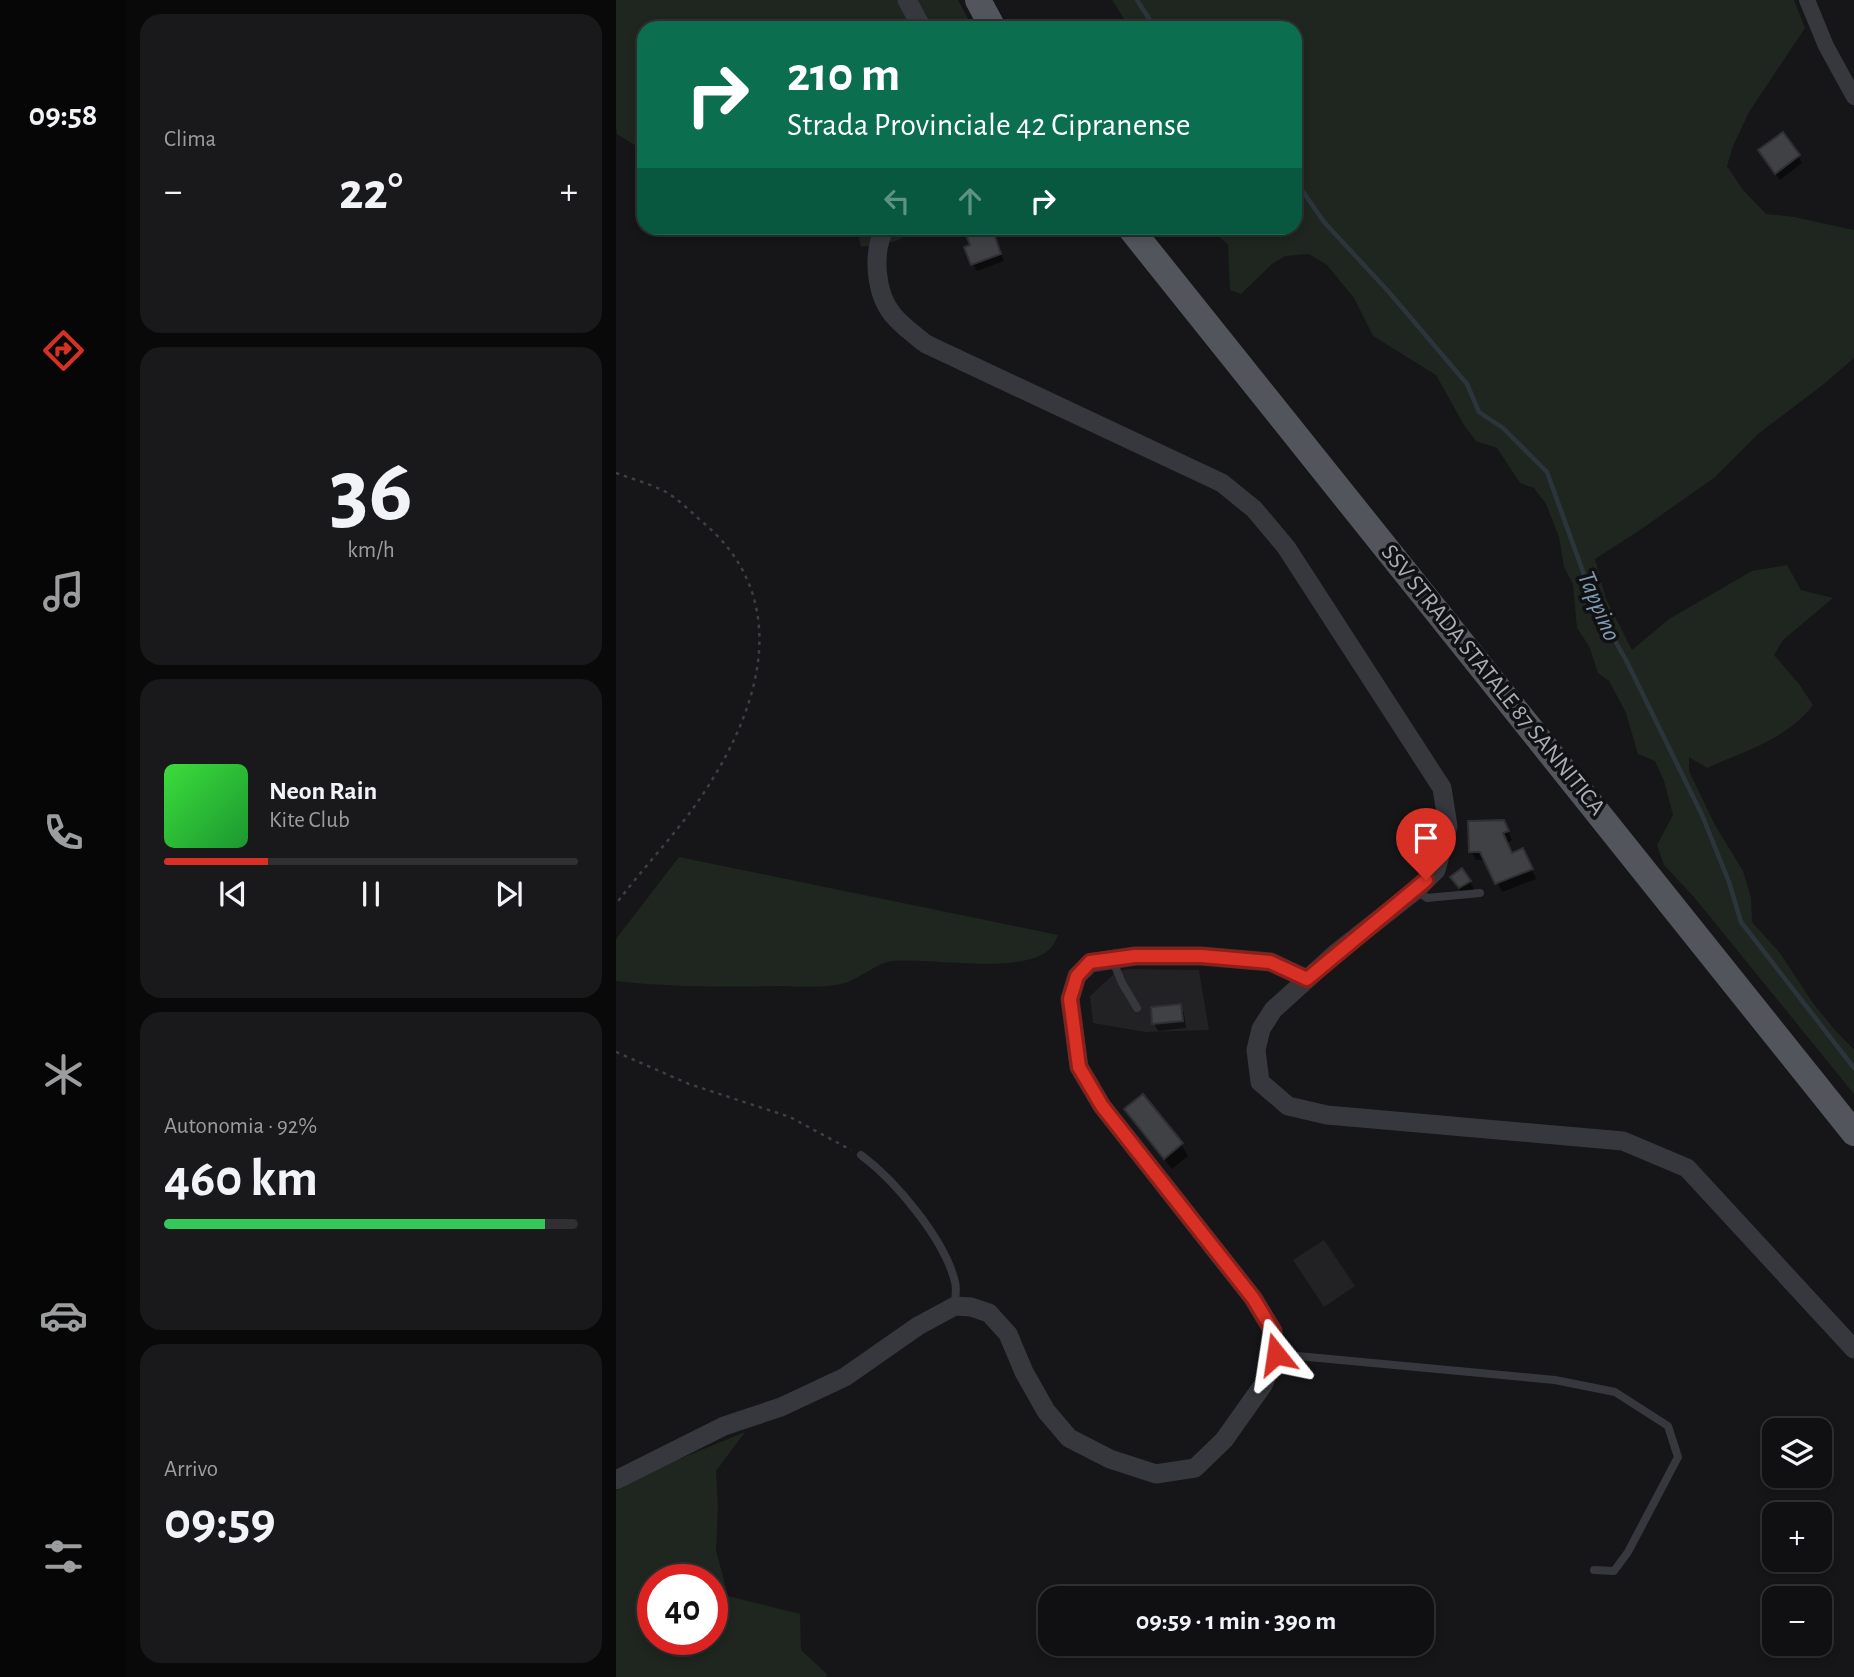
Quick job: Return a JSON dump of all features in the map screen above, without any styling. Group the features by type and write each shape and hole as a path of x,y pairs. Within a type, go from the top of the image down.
{"main road":[{"path":"978,0 989,21"},
{"name":"SSV STRADA STATALE 87 SANNITICA","path":"1136,235 1854,1133"}],"street":[{"path":"907,0 918,21"},
{"path":"1807,0 1826,46 1854,97"},
{"path":"881,235 878,240 877,278 892,314 926,344 1222,483 1254,509 1286,547 1442,788 1448,826 1436,870 1416,890 1336,953 1273,1010 1261,1029 1256,1050 1261,1082 1288,1106 1327,1115 1623,1141 1687,1168 1854,1349"},
{"path":"616,1480 724,1426 781,1407 845,1377 918,1326 955,1306 971,1307 989,1313 1008,1334 1046,1411 1069,1438 1110,1460 1156,1474 1195,1468 1224,1440 1263,1385 1276,1354 1273,1331 1253,1298 1102,1106 1079,1067 1070,999 1077,976 1090,962 1112,958 1201,956 1270,962 1307,979"}],"lane":[{"path":"1416,890 1427,898 1480,893"},
{"path":"1112,958 1122,984 1137,1009"},
{"path":"861,1155 882,1170 904,1196 946,1258 956,1285 955,1306"},
{"path":"1276,1354 1555,1380 1615,1392 1668,1426 1678,1457 1629,1552 1614,1571 1594,1570"}],"path":[{"path":"616,473 666,493 713,530 738,558 752,594 760,627 760,661 752,696 738,734 698,801 616,904"},
{"path":"616,1052 689,1084 790,1117 861,1155"}],"shaded area":[{"path":"616,0 958,0 969,21 637,21 637,147 617,134"},
{"path":"1112,0 1794,0 1805,28 1749,112 1727,166 1743,190 1766,214 1854,230 1854,358 1758,434 1715,477 1595,559 1606,599 1632,650 1669,619 1752,571 1787,565 1801,590 1833,598 1783,640 1774,655 1813,705 1778,736 1750,750 1707,768 1689,757 1689,771 1715,825 1743,871 1751,898 1752,922 1780,953 1812,1002 1854,1050 1854,1094 1694,897 1664,865 1657,845 1673,815 1664,781 1655,761 1638,754 1626,713 1609,681 1598,673 1589,646 1577,628 1573,584 1564,567 1559,537 1546,504 1534,488 1520,483 1497,448 1476,441 1436,375 1373,336 1354,298 1327,265 1309,254 1285,256 1272,264 1241,294 1230,290 1228,245 1217,235 1302,235 1302,21 1126,21"},
{"path":"858,235 906,235 897,240 861,247"},
{"path":"679,857 1058,935 1050,949 1037,957 1019,962 975,964 893,961 845,983 828,986 696,986 616,981 616,939"},
{"path":"1128,969 1199,970 1209,1030 1145,1032 1093,1023 1090,996 1115,973"},
{"path":"1324,1240 1355,1286 1324,1307 1293,1260"},
{"path":"745,1432 716,1471 716,1550 720,1564 637,1564 637,1655 728,1655 728,1596 800,1614 801,1650 827,1674 826,1677 616,1677 616,1491 660,1467"}],"building":[{"path":"1783,132 1800,155 1775,174 1758,150"},
{"path":"966,235 994,235 1001,254 971,265 964,247 970,245"},
{"path":"1504,820 1509,831 1503,833 1512,853 1523,848 1533,869 1495,884 1480,852 1469,852 1468,821"},
{"path":"1462,868 1471,881 1459,888 1450,877"},
{"path":"1181,1004 1183,1021 1152,1024 1151,1007"},
{"path":"1143,1094 1183,1143 1164,1159 1124,1109"}],"waterway":[{"name":"Tappino","path":"1137,0 1150,21"},
{"name":"Tappino","path":"1302,190 1324,222 1388,291 1467,384 1479,412 1503,428 1547,472 1595,605 1627,662 1702,815 1729,882 1741,922 1854,1068"}],"route":[{"path":"1276,1354 1273,1331 1253,1298 1102,1106 1079,1067 1070,999 1077,976 1090,962 1112,958 1201,956 1270,962 1307,979 1426,880"}]}
